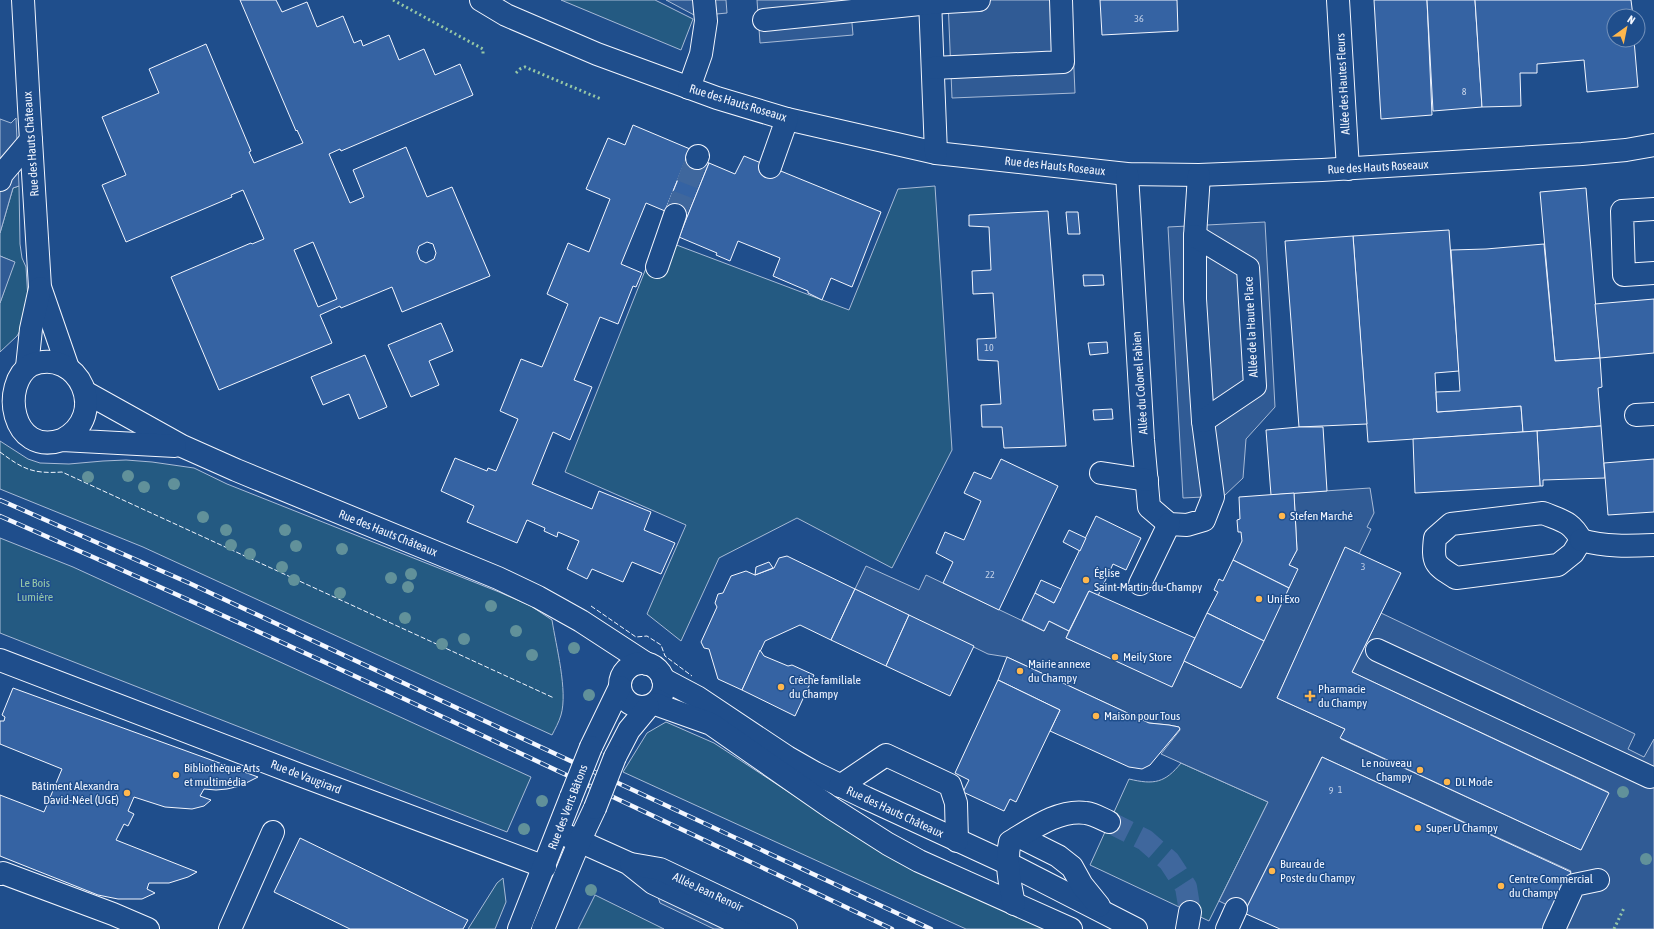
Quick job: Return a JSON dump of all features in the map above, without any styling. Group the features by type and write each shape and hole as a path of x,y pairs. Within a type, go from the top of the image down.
{"street":[{"name":"Rue des Hauts Châteaux","path":"16,371 31,329 40,287 32,140 28,108 24,0"},
{"path":"764,20 930,1 979,0"},
{"path":"933,68 1063,62 1061,0"},
{"name":"Allée des Hautes Fleurs","path":"1338,0 1348,169"},
{"name":"Rue des Hauts Roseaux","path":"485,1 506,15 597,54 689,88 787,119 936,153 1127,174 1199,175 1348,169 1582,154 1626,150 1654,145"},
{"path":"689,88 701,54 706,21 702,1"},
{"path":"930,1 936,153"},
{"path":"770,167 787,119"},
{"path":"0,180 2,174 32,140"},
{"name":"Allée du Colonel Fabien","path":"1127,174 1149,507 1169,524"},
{"path":"1140,584 1169,524 1187,525 1204,520 1213,497 1203,421 1196,299 1195,236 1199,175"},
{"path":"1654,208 1622,211 1624,275 1654,273"},
{"path":"657,267 675,216"},
{"name":"Allée de la Haute Place","path":"1195,236 1248,268 1255,386 1203,421"},
{"name":"Rue des Hauts Châteaux","path":"40,287 68,368"},
{"path":"39,363 52,363 68,368 79,379 85,392 86,410 82,422 72,434 62,440 50,442 33,440 23,435 6,418 8,392 16,371 39,363"},
{"name":"Rue des Hauts Châteaux","path":"85,392 182,446 498,578 538,597 591,627 647,664"},
{"name":"Rue des Hauts Châteaux","path":"62,440 182,446"},
{"path":"1101,473 1147,480"},
{"path":"1581,540 1573,553 1558,565 1456,578 1436,565 1433,554 1435,538 1451,524 1544,513 1575,529 1581,540 1597,544 1627,546 1654,544"},
{"name":"Rue des Hauts Châteaux","path":"591,627 613,655 621,683"},
{"path":"1376,650 1650,777"},
{"name":"Rue de Vaugirard","path":"0,660 545,867"},
{"path":"647,664 660,672 663,679 663,693 651,705 635,706 625,699 621,683 628,668 634,665 647,664"},
{"name":"Rue des Hauts Châteaux","path":"663,679 697,696 788,757 840,786 1009,864 1136,929"},
{"name":"Rue des Verts Bâtons","path":"519,929 545,867 591,747 621,683"},
{"name":"Rue des Hauts Châteaux","path":"651,705 711,724 833,809 888,844 919,861 1071,929"},
{"name":"Rue des Verts Bâtons","path":"543,929 595,808 615,757 629,730 651,705"},
{"path":"840,786 886,755 950,785 966,845 994,848 1051,820 1068,814 1086,813 1109,822"},
{"path":"230,929 272,832"},
{"name":"Allée Jean Renoir","path":"558,832 580,840 628,863 654,883 750,929"},
{"path":"1014,904 1011,891 1008,850 1015,839"},
{"path":"1015,839 1058,856 1072,867 1082,885 1105,913"},
{"name":"Allée Jean Renoir","path":"628,863 660,869 786,929"},
{"path":"0,874 3,873 148,929"},
{"path":"1554,929 1574,885 1598,880"},
{"path":"1227,929 1236,909"}],"green space":[{"path":"561,0 655,0 693,19 681,50"},
{"path":"19,186 20,244 22,258 26,267 28,300 24,324 17,336 0,352 0,303 14,262 0,256 0,233 13,188"},
{"path":"935,186 952,450 892,568 797,518 719,558 681,641 647,614 686,525 565,472 658,238 849,310 898,189"},
{"path":"0,441 28,459 40,463 69,464 126,460 194,468 227,484 531,606 552,620 561,668 563,705 560,718 552,735 143,547 0,489"},
{"name":"Le Bois Lumière","path":"0,538 73,567 531,777 507,832 0,633"},
{"path":"666,722 714,743 877,850 1047,929 966,929 623,772 647,733"},
{"path":"1181,763 1268,802 1209,921 1090,865 1129,779 1145,782 1158,781 1170,775"},
{"path":"503,878 506,902 495,929 468,929 497,883"},
{"path":"595,895 664,929 578,929"}],"shaded area":[{"path":"666,0 726,0 727,13 696,16"},
{"path":"757,0 850,0 853,35 760,43"},
{"path":"948,0 1071,0 1075,93 952,98"},
{"path":"16,118 19,186 13,188 0,233 0,119 11,123"},
{"path":"1265,222 1275,407 1246,439 1243,478 1224,496 1183,498 1168,227"},
{"path":"0,256 15,262 0,303"},
{"path":"1370,488 1374,513 1367,527 1371,529 1359,554 1345,548 1277,698 1345,729 1341,739 1581,850 1608,792 1352,672 1381,613 1635,734 1628,749 1644,757 1654,739 1654,929 1544,929 1571,871 1322,757 1244,913 1219,901 1268,802 1161,754 1180,730 1179,727 1149,723 1007,657 988,654 855,589 866,566 919,590 926,575 1044,631 1049,621 1069,631 1066,638 1172,686 1184,661 1241,688 1297,569 1289,565 1297,550 1294,493"},
{"path":"657,894 732,929 714,929 660,903"}],"building":[{"path":"240,0 276,0 282,12 307,2 317,27 343,16 354,43 361,40 363,46 389,35 399,60 424,49 435,75 460,64 473,95 341,151 340,149 329,154 350,203 364,197 353,170 406,147 427,197 452,187 490,276 402,312 392,287 341,308 340,306 320,315 332,343 219,390 171,277 251,243 252,244 264,239 243,190 231,195 232,197 126,242 102,185 126,175 102,117 159,93 149,69 206,44 251,151 249,152 254,163 303,143 297,130 296,131","holes":["313,242 337,299 318,307 294,250","427,242 433,244 436,253 434,259 426,263 420,260 417,252 419,246"]},
{"path":"1100,0 1177,0 1178,31 1102,35"},
{"path":"1374,0 1427,0 1432,115 1381,119"},
{"path":"1427,0 1475,0 1482,107 1433,111"},
{"path":"1475,0 1631,0 1632,8 1606,8 1606,48 1635,48 1638,87 1587,92 1584,60 1537,64 1537,73 1520,73 1521,106 1482,107"},
{"path":"633,125 690,149 665,211 646,203 621,264 642,273 636,287 633,286 618,324 600,317 574,380 592,387 570,440 553,432 532,484 592,509 599,491 651,512 644,530 675,543 661,574 632,562 623,582 592,569 587,579 567,569 579,541 558,532 557,537 544,531 545,528 527,520 517,543 467,522 474,506 441,491 455,458 487,471 488,468 496,471 518,419 500,411 521,359 542,367 568,304 547,294 568,243 589,252 610,199 586,189 608,138 625,145"},
{"path":"688,155 709,163 686,220 665,211"},
{"path":"744,156 881,212 852,287 831,278 822,300 808,293 808,291 773,276 780,258 738,241 730,261 716,255 717,253 679,237 709,163 735,174"},
{"path":"1586,188 1600,358 1555,361 1540,192"},
{"path":"1048,211 1066,446 1004,448 1002,427 982,427 981,405 1001,404 998,361 978,360 977,339 996,338 993,293 973,294 972,271 991,270 989,227 969,226 969,215"},
{"path":"1066,212 1078,212 1080,234 1068,234"},
{"path":"1449,230 1459,371 1435,373 1437,412 1521,406 1523,432 1368,442 1353,236"},
{"path":"1353,236 1367,424 1299,427 1285,241"},
{"path":"1544,244 1555,361 1600,358 1602,387 1598,388 1601,426 1523,432 1521,406 1437,412 1436,392 1460,391 1451,250 1486,249"},
{"path":"1083,275 1103,275 1104,285 1084,286"},
{"path":"1654,299 1654,353 1600,358 1595,304"},
{"path":"441,323 453,351 429,361 439,385 411,397 388,345"},
{"path":"1107,342 1108,353 1090,355 1088,343"},
{"path":"365,355 387,407 359,419 349,394 323,405 311,377"},
{"path":"1112,409 1113,419 1094,420 1093,410"},
{"path":"1601,426 1605,478 1543,480 1543,486 1540,486 1537,431"},
{"path":"1299,427 1323,427 1327,491 1271,495 1266,430"},
{"path":"1537,431 1540,486 1415,493 1413,439"},
{"path":"1001,459 1058,486 999,610 943,583 953,562 936,553 945,532 964,540 981,501 964,493 974,472 991,479"},
{"path":"1654,459 1654,512 1608,515 1604,463"},
{"path":"1294,493 1297,550 1289,565 1298,569 1289,588 1233,560 1242,541 1241,532 1238,532 1237,520 1240,519 1239,497"},
{"name":"Église Saint-Martin-du-Champy","path":"1096,516 1141,538 1126,570 1113,564 1098,596 1089,591 1069,631 1049,621 1044,631 1022,620 1035,593 1054,603"},
{"path":"1069,530 1086,538 1080,551 1063,542"},
{"path":"1345,547 1401,573 1352,672 1609,793 1581,850 1340,738 1345,729 1277,698"},
{"path":"787,556 855,589 831,640 800,625 765,641 742,690 718,679 709,649 704,648 701,642 717,607 715,603 718,594 723,593 731,576 746,571 755,575 774,568 779,558"},
{"path":"1233,560 1289,588 1264,641 1207,613 1218,592 1214,590 1219,579 1223,581"},
{"path":"769,562 773,568 755,575 756,567"},
{"path":"1041,580 1061,589 1054,603 1035,593"},
{"path":"855,589 909,615 886,666 831,640"},
{"path":"1089,591 1195,638 1172,687 1066,638"},
{"path":"1207,613 1264,641 1241,688 1184,661"},
{"path":"909,615 974,646 950,696 886,666"},
{"path":"760,650 764,656 788,666 792,665 814,675 795,716 742,690"},
{"name":"Maison pour Tous","path":"1007,657 1149,723 1169,725 1179,727 1180,729 1150,765 1142,769 1129,767 1050,731 1060,710 998,680"},
{"path":"998,680 1060,710 1016,802 1010,799 1004,811 963,792 969,780 955,773"},
{"name":"Bâtiment Alexandra David-Néel (UGE)","path":"13,688 258,777 240,786 227,789 204,789 200,796 211,800 204,806 192,809 165,807 134,797 128,811 134,814 128,826 124,824 116,840 197,872 188,877 169,883 149,883 147,889 155,893 142,899 118,899 98,895 0,856 0,795 44,812 62,769 0,744 0,721 4,721 5,717 2,715"},
{"path":"1322,757 1571,872 1544,929 1280,929 1244,913"},
{"path":"300,838 468,920 463,929 350,929 274,892"}],"tunnel":[{"path":"675,215 697,158"},
{"path":"1109,822 1145,840 1169,861 1186,887 1190,912"}],"railway":[{"path":"0,500 189,583 931,929"},
{"path":"0,516 336,667 892,929"}],"hedge":[{"path":"393,0 483,49 483,54"},
{"path":"516,73 525,67 601,99"},
{"path":"1614,929 1624,908"}],"fence":[{"path":"0,452 15,463 28,469 43,472 62,472 554,698"},
{"path":"591,606 636,637 647,636 661,645 665,656 692,676"}],"place":[{"name":"Stefen Marché","path":"1282,516"},
{"name":"Église Saint-Martin-du-Champy","path":"1086,580"},
{"name":"Uni Exo","path":"1259,599"},
{"name":"Meily Store","path":"1115,657"},
{"name":"Mairie annexe du Champy","path":"1020,671"},
{"name":"Crèche familiale du Champy","path":"781,687"},
{"name":"Pharmacie du Champy","path":"1310,696"},
{"name":"Maison pour Tous","path":"1096,716"},
{"name":"Le nouveau Champy","path":"1420,770"},
{"name":"Bibliothèque Arts et multimédia","path":"176,775"},
{"name":"DL Mode","path":"1447,782"},
{"name":"Bâtiment Alexandra David-Néel (UGE)","path":"127,793"},
{"name":"Super U Champy","path":"1418,828"},
{"name":"Bureau de Poste du Champy","path":"1272,871"},
{"name":"Centre Commercial du Champy","path":"1501,886"}]}
